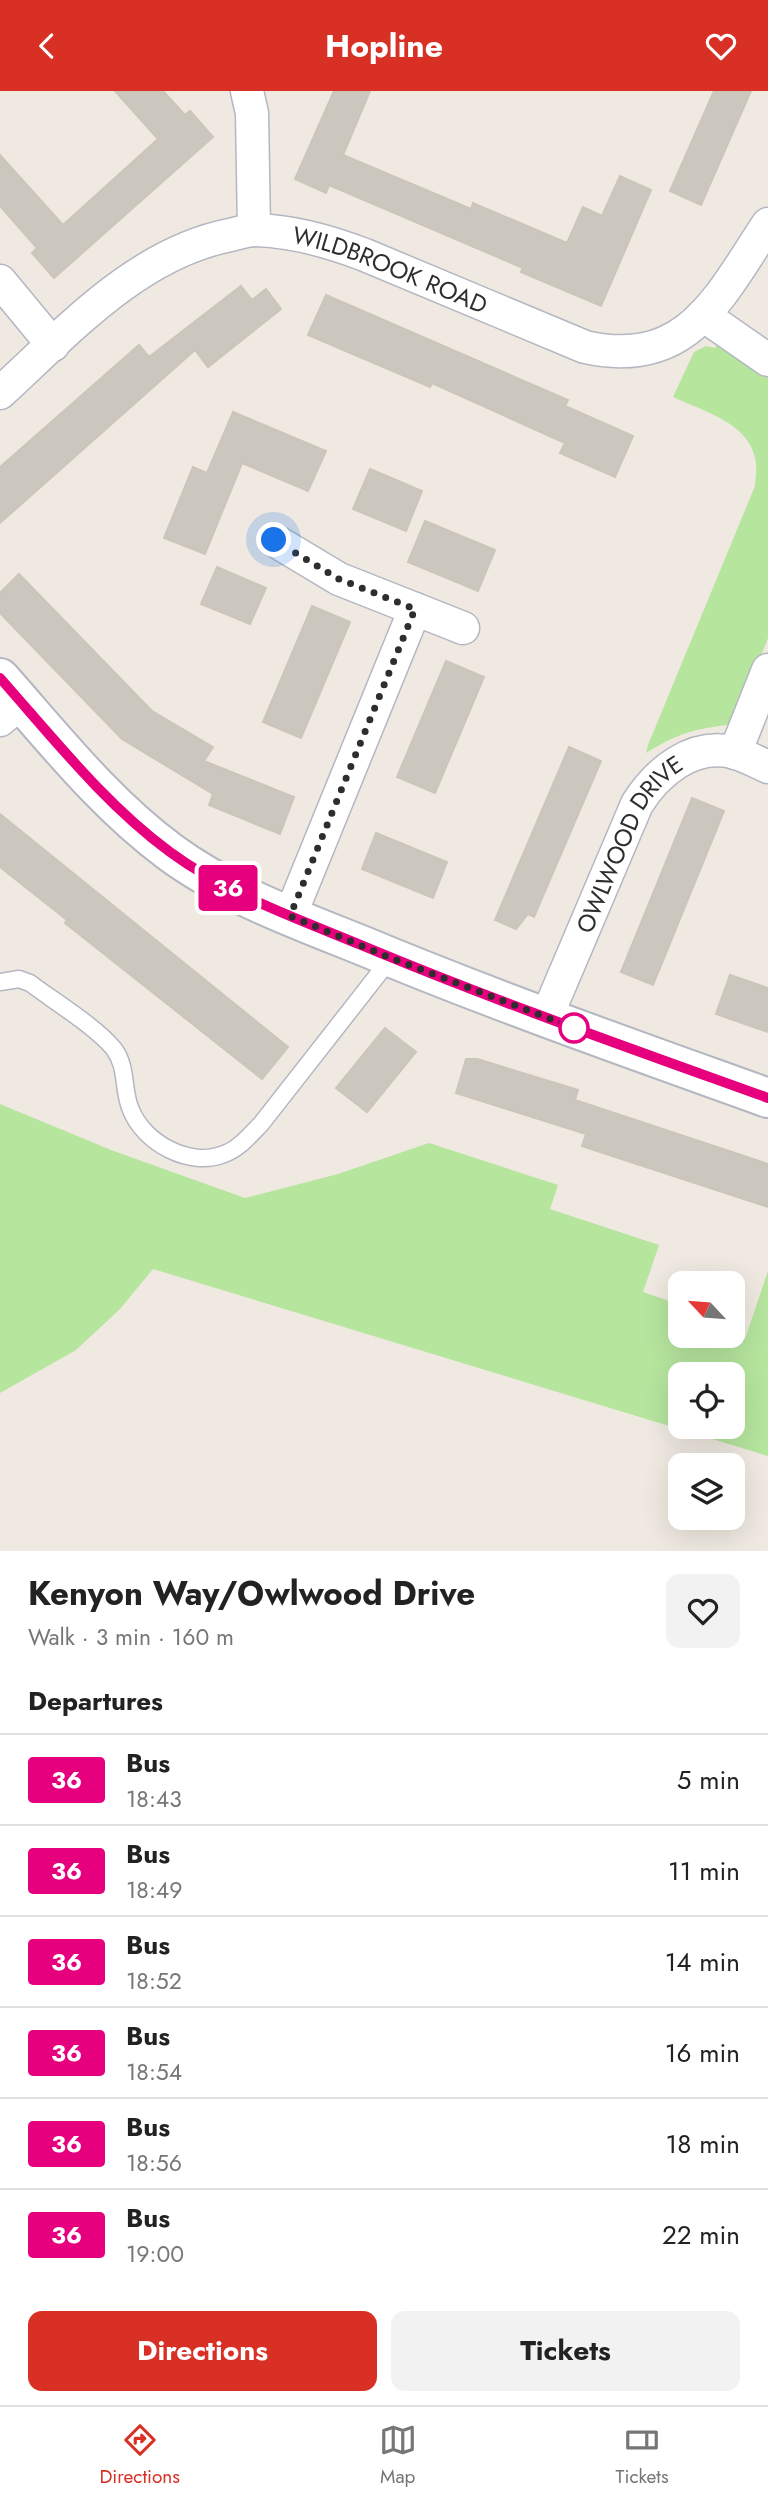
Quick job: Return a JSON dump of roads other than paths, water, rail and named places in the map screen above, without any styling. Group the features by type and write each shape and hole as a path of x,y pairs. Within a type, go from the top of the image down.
{"street":[{"path":"254,230 257,98"},
{"name":"WILDBROOK ROAD","path":"0,393 121,285 164,257 203,240 254,230 330,242 585,347 622,352 664,344 684,334 719,297 768,224"},
{"path":"0,281 53,345"},
{"path":"703,315 768,360"},
{"path":"274,540 339,579 463,628"},
{"path":"290,916 415,609"},
{"path":"735,753 768,670"},
{"path":"7,700 162,846 241,895 391,958 768,1098"},
{"name":"OWLWOOD DRIVE","path":"547,1018 637,804 649,785 664,770 701,753 721,750 768,767"}],"lane":[{"path":"0,982 19,979 30,983 105,1039 123,1064 130,1108 140,1128 156,1142 176,1152 212,1159 242,1143 261,1124 391,958"}]}
